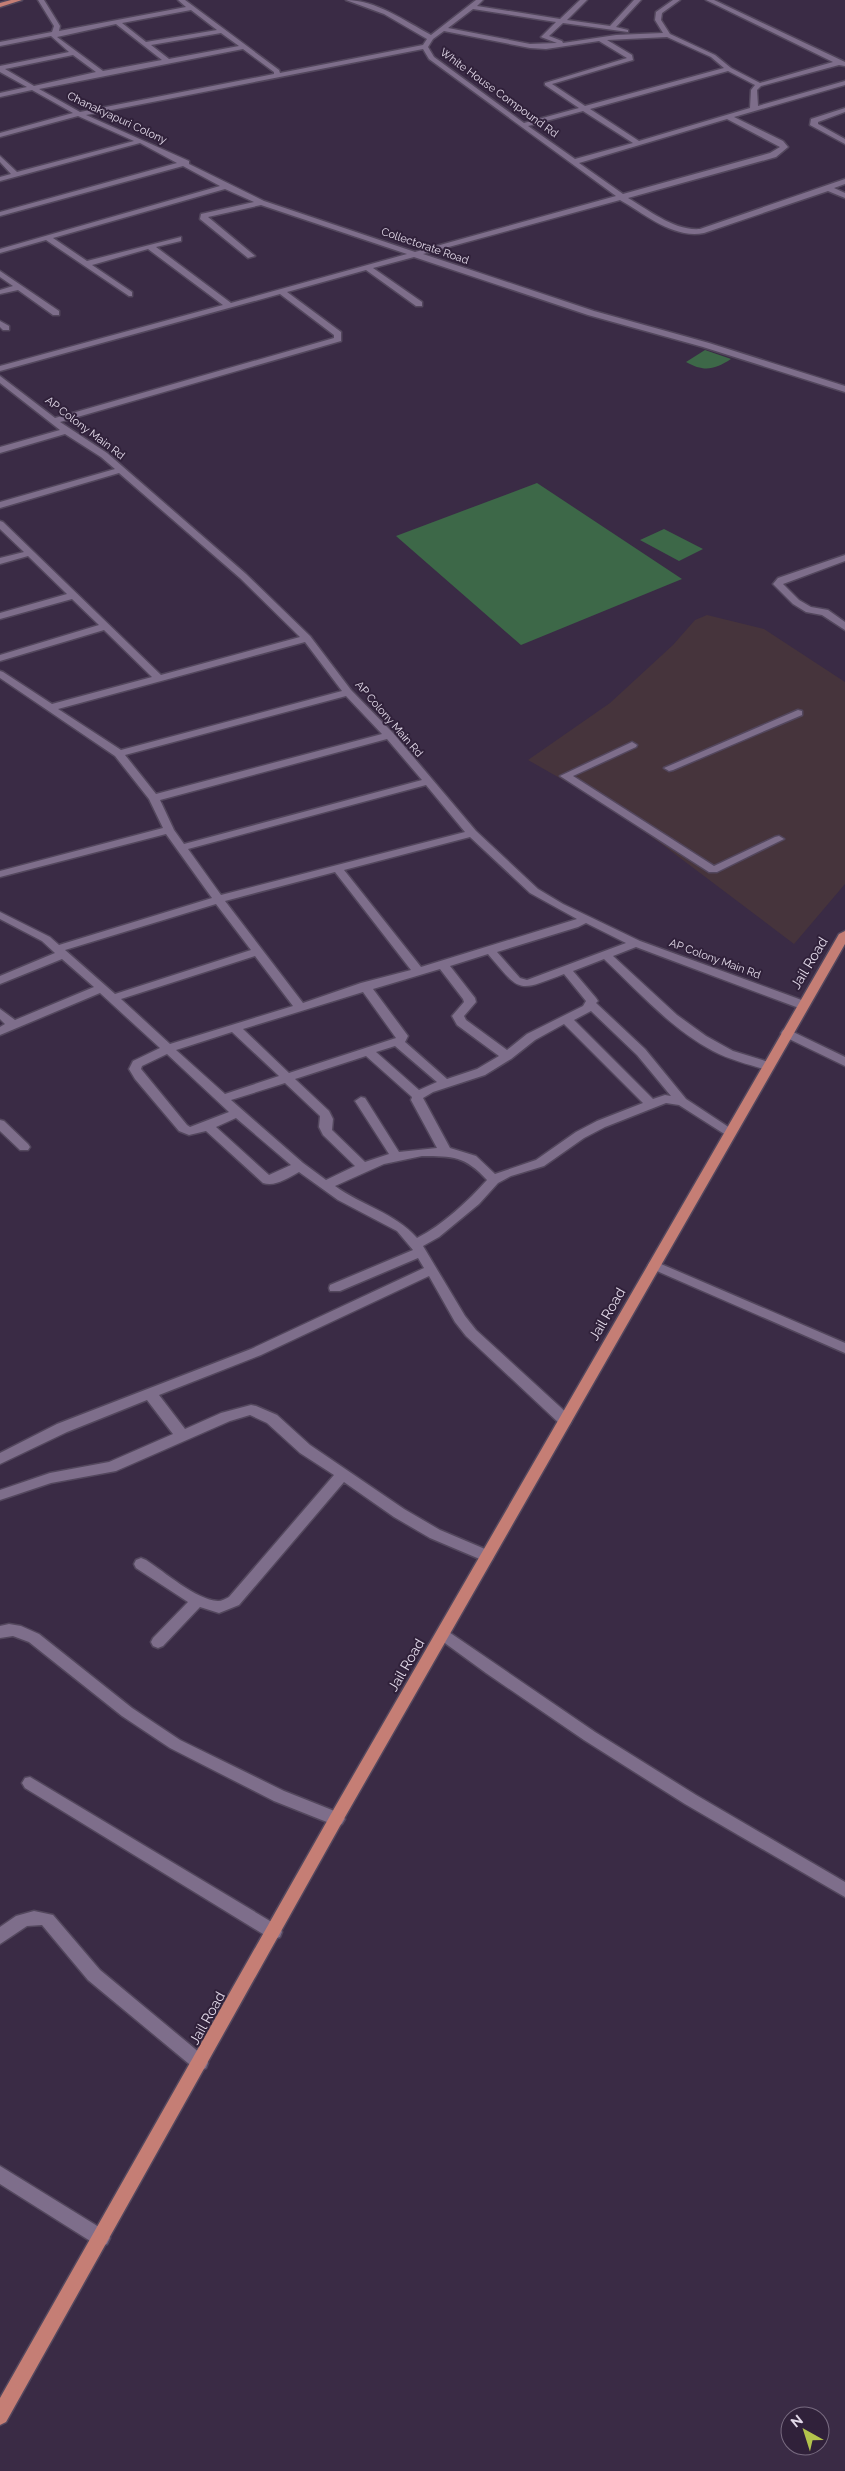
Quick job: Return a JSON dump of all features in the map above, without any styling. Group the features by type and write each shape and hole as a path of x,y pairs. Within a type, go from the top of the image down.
{"main road":[{"path":"0,4 19,0"},
{"name":"Jail Road","path":"0,2416 442,1634 845,934"}],"street":[{"path":"41,0 57,26 54,37 56,40 102,73"},
{"path":"181,0 277,71 277,74"},
{"path":"349,0 386,13 431,38"},
{"name":"White House Compound Rd","path":"480,0 431,38 425,47 431,58 623,198 672,228 690,232 713,228 845,181"},
{"path":"575,44 544,37 584,0"},
{"path":"611,29 638,0"},
{"path":"668,35 658,20 659,12 676,0"},
{"path":"709,0 842,64"},
{"path":"472,6 650,36"},
{"path":"0,44 192,8"},
{"path":"117,22 167,61"},
{"path":"443,29 530,46 575,44 600,39 668,35 713,56 729,69 759,86"},
{"path":"144,44 222,31"},
{"path":"600,39 630,56 631,59 547,82 549,86 638,143"},
{"path":"0,95 102,73 245,47"},
{"path":"0,135 78,114 277,74 425,47"},
{"path":"1,71 74,53"},
{"path":"754,110 754,90 759,86 842,64"},
{"path":"522,125 729,69"},
{"name":"Chanakyapuri Colony","path":"1,71 33,87 78,114 141,141 186,163 226,186"},
{"path":"574,162 845,83"},
{"path":"845,110 814,121 814,125 845,142"},
{"path":"0,370 412,254 623,198 773,155 784,147 780,143 728,117"},
{"path":"0,179 141,141"},
{"path":"0,158 16,175"},
{"path":"0,214 186,163"},
{"path":"0,240 4,250 226,186"},
{"name":"Collectorate Road","path":"226,186 261,203 591,313 706,345 845,389"},
{"path":"828,188 845,196"},
{"path":"251,256 204,219 204,216 261,203"},
{"path":"48,238 130,294"},
{"path":"86,264 178,238"},
{"path":"150,247 229,305"},
{"path":"366,267 419,304"},
{"path":"0,273 56,313"},
{"path":"0,292 19,286"},
{"path":"54,421 338,339 338,334 281,291"},
{"name":"AP Colony Main Rd","path":"0,379 66,431 104,455 243,576 307,638 348,692 389,736 472,833 534,891 585,919 636,943 803,1005"},
{"path":"0,450 66,431"},
{"path":"0,505 120,470"},
{"path":"0,524 158,677"},
{"path":"0,561 30,552"},
{"path":"845,558 781,580 778,584 796,602 809,610 826,612 845,627"},
{"path":"0,616 74,595"},
{"path":"0,658 106,626"},
{"path":"49,708 307,638"},
{"path":"1,675 119,754 154,798 169,830 181,848 300,1007"},
{"path":"119,754 348,692"},
{"path":"669,768 798,713"},
{"path":"154,798 389,736"},
{"path":"632,745 565,776 713,870 779,839"},
{"path":"181,848 428,782"},
{"path":"0,874 169,830"},
{"path":"0,980 60,952 220,899 472,833"},
{"path":"338,869 418,971"},
{"path":"0,916 32,931 60,952 171,1049 237,1113 299,1166 351,1202 386,1218 401,1228 418,1248 460,1319 471,1333 565,1420"},
{"path":"237,1113 195,1131 183,1128 135,1069 137,1064 171,1049 235,1028 365,986 574,925 585,919"},
{"path":"490,950 522,984 533,983 607,956 636,943"},
{"path":"113,998 258,952"},
{"path":"607,956 701,1039 729,1054 768,1066"},
{"path":"442,963 469,998 470,1002 458,1016 461,1022 507,1056"},
{"path":"567,970 589,996 591,1005 641,1052 682,1102 730,1132"},
{"path":"223,1099 398,1042 403,1038 402,1036 365,986"},
{"path":"0,1031 101,988"},
{"path":"445,1152 417,1100 418,1096 422,1092 481,1072 507,1056 531,1037 591,1005"},
{"path":"0,1013 13,1026"},
{"path":"569,1017 568,1021 651,1104"},
{"path":"235,1028 325,1114 327,1119 326,1132 363,1167"},
{"path":"787,1033 845,1062"},
{"path":"398,1042 446,1084"},
{"path":"368,1052 418,1096"},
{"path":"335,1288 418,1248 475,1202 494,1180 540,1163 595,1126 665,1099 682,1102"},
{"path":"361,1101 395,1155"},
{"path":"0,1124 24,1147"},
{"path":"208,1126 267,1180 278,1178 299,1166"},
{"path":"325,1185 363,1167 395,1155 445,1152 468,1157 494,1180"},
{"path":"654,1265 845,1348"},
{"path":"0,1459 62,1428 256,1352 431,1270"},
{"path":"150,1394 182,1437"},
{"path":"0,1495 50,1478 111,1467 226,1417 251,1410 272,1419 305,1449 419,1526 487,1556"},
{"path":"141,1564 209,1606 222,1607 234,1601 342,1475"},
{"path":"158,1642 198,1600"},
{"path":"0,1632 9,1629 21,1631 34,1638 127,1712 175,1744 279,1796 337,1819"},
{"path":"442,1634 508,1682 672,1788 845,1890"},
{"path":"30,1783 274,1932"},
{"path":"0,1937 18,1922 29,1918 38,1916 47,1920 111,1990 200,2063"},
{"path":"0,2174 101,2238"}],"shaded area":[{"path":"707,615 764,629 845,682 845,884 794,944 663,845 600,801 528,760 610,703 673,645 695,620"}],"green space":[{"path":"705,350 731,359 719,366 709,368 698,367 686,362"},
{"path":"537,483 682,579 521,645 396,536"},
{"path":"664,529 703,549 679,561 640,540"}]}
